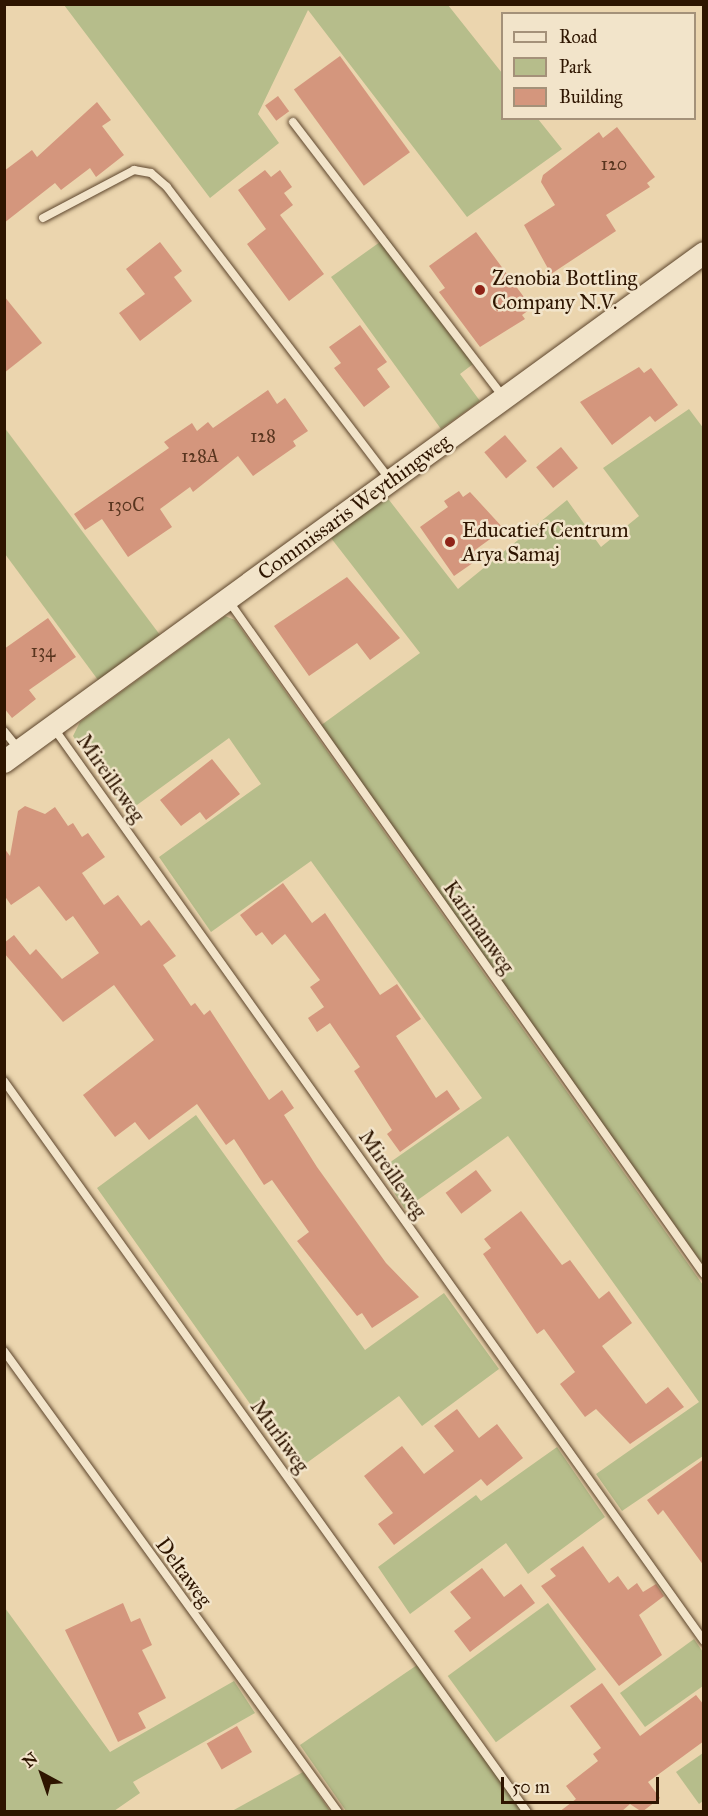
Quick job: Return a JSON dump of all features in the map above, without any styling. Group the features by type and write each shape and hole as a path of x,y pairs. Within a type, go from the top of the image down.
{"main road":[{"name":"Commissaris Weythingweg","path":"12,757 503,397 704,253"}],"lane":[{"path":"293,122 503,397"},
{"path":"43,218 134,170 151,173 167,187 390,480"},
{"name":"Karimanweg","path":"228,599 704,1274"},
{"name":"Mireilleweg","path":"53,727 704,1641"},
{"path":"4,731 12,757"},
{"name":"Murliweg","path":"4,1081 527,1812"},
{"name":"Deltaweg","path":"4,1351 338,1812"}],"green space":[{"path":"64,5 448,5 501,72 501,120 539,120 562,149 467,217 308,10 258,114 279,143 210,198"},
{"path":"387,237 477,361 460,374 480,401 441,429 331,277"},
{"path":"689,409 704,429 703,1265 320,726 420,653 331,538 386,496 458,589 567,500 601,547 639,516 603,468"},
{"path":"4,427 160,635 98,680 5,554"},
{"path":"225,616 235,620 703,1285 703,1456 622,1511 596,1474 699,1402 508,1136 405,1209 379,1170 482,1098 311,861 211,932 159,857 261,784 229,738 126,813 73,736 80,722"},
{"path":"196,1115 365,1350 444,1293 499,1369 422,1426 399,1396 297,1470 97,1188"},
{"path":"557,1447 605,1517 528,1574 506,1543 410,1614 378,1567 476,1495 481,1501"},
{"path":"548,1603 596,1669 496,1742 448,1676"},
{"path":"5,1608 110,1752 234,1681 255,1713 133,1782 140,1793 114,1811 5,1811"},
{"path":"694,1639 703,1652 703,1686 645,1727 620,1693"},
{"path":"420,1663 525,1811 346,1811 300,1745"},
{"path":"703,1753 703,1801 699,1804 676,1772"},
{"path":"303,1772 330,1811 232,1811"}],"building":[{"path":"340,56 410,152 364,186 294,90"},
{"path":"278,96 289,111 276,121 265,105"},
{"path":"97,102 111,120 102,126 124,155 96,177 90,168 61,190 55,183 4,223 4,171 32,150 37,157"},
{"path":"617,127 655,177 647,183 650,187 606,215 616,231 551,274 524,225 555,205 541,182 543,175 599,132 603,138"},
{"path":"265,170 271,177 280,170 292,187 284,193 293,205 280,215 324,274 289,301 247,244 266,229 238,190"},
{"name":"Zenobia Bottling Company N.V.","path":"476,232 532,308 522,315 525,319 480,347 439,292 445,288 429,266"},
{"path":"160,242 182,271 174,277 192,301 140,341 119,313 145,294 126,269"},
{"path":"4,296 42,343 4,373"},
{"path":"360,325 387,362 377,369 390,387 364,407 334,368 341,363 329,347"},
{"path":"639,367 644,373 651,368 678,405 655,422 650,416 612,445 580,402"},
{"path":"268,390 277,404 285,398 308,431 293,441 296,446 253,476 238,456 193,492 190,487 160,509 172,527 128,557 102,519 85,530 74,514 169,448 164,442 192,423 197,431 208,422 213,428"},
{"path":"505,435 527,461 506,478 484,452"},
{"path":"561,447 578,468 553,488 536,467"},
{"path":"459,491 463,497 470,492 504,529 475,550 480,558 454,576 420,527 448,507 444,501"},
{"path":"347,577 400,638 370,660 357,643 309,676 274,626"},
{"path":"48,618 76,657 29,690 36,699 12,718 4,708 4,649"},
{"path":"212,759 240,794 206,820 200,812 181,826 160,800"},
{"path":"25,806 45,814 55,807 68,826 73,823 82,837 88,833 105,857 82,873 104,905 118,895 141,926 149,920 176,956 163,965 191,1006 195,1003 204,1015 210,1010 269,1100 282,1090 294,1108 284,1115 317,1167 386,1263 419,1297 372,1328 362,1313 357,1316 297,1241 309,1232 272,1180 264,1185 234,1139 226,1145 197,1104 149,1140 135,1122 115,1137 83,1095 154,1040 114,985 63,1022 4,953 4,943 14,935 30,955 36,949 62,979 99,953 73,916 66,921 39,886 11,905 4,895 4,848 10,856 18,811"},
{"path":"283,883 312,923 325,913 380,995 397,984 421,1019 396,1036 436,1098 447,1090 460,1109 400,1152 387,1134 392,1130 354,1071 360,1067 330,1023 317,1032 308,1018 324,1007 310,987 320,980 285,934 272,945 262,932 256,936 240,915"},
{"path":"476,1170 492,1191 461,1214 446,1193"},
{"path":"521,1211 562,1265 570,1260 599,1299 609,1291 632,1323 602,1346 646,1404 668,1387 684,1407 630,1444 596,1409 585,1417 560,1384 575,1372 544,1329 537,1334 483,1254 491,1248 484,1239"},
{"path":"457,1409 479,1438 497,1424 523,1458 487,1486 481,1479 394,1545 378,1524 393,1513 364,1476 402,1446 424,1474 454,1451 434,1426"},
{"path":"704,1459 704,1566 663,1510 658,1515 647,1500"},
{"path":"583,1546 609,1583 618,1576 628,1590 637,1583 643,1592 656,1584 664,1596 639,1615 662,1655 619,1686 541,1586 556,1576 550,1569"},
{"path":"482,1568 504,1597 521,1584 535,1603 470,1652 454,1631 471,1618 450,1592"},
{"path":"123,1603 131,1622 140,1618 152,1645 142,1650 166,1698 138,1713 146,1728 118,1742 65,1630"},
{"path":"602,1683 640,1736 696,1695 704,1705 704,1741 648,1782 660,1798 642,1812 630,1804 621,1812 559,1812 576,1799 566,1786 598,1761 593,1754 601,1748 570,1706"},
{"path":"237,1726 252,1752 222,1769 207,1744"}],"place":[{"name":"Zenobia Bottling Company N.V.","path":"480,290"},
{"name":"Educatief Centrum Arya Samaj","path":"450,542"}]}
